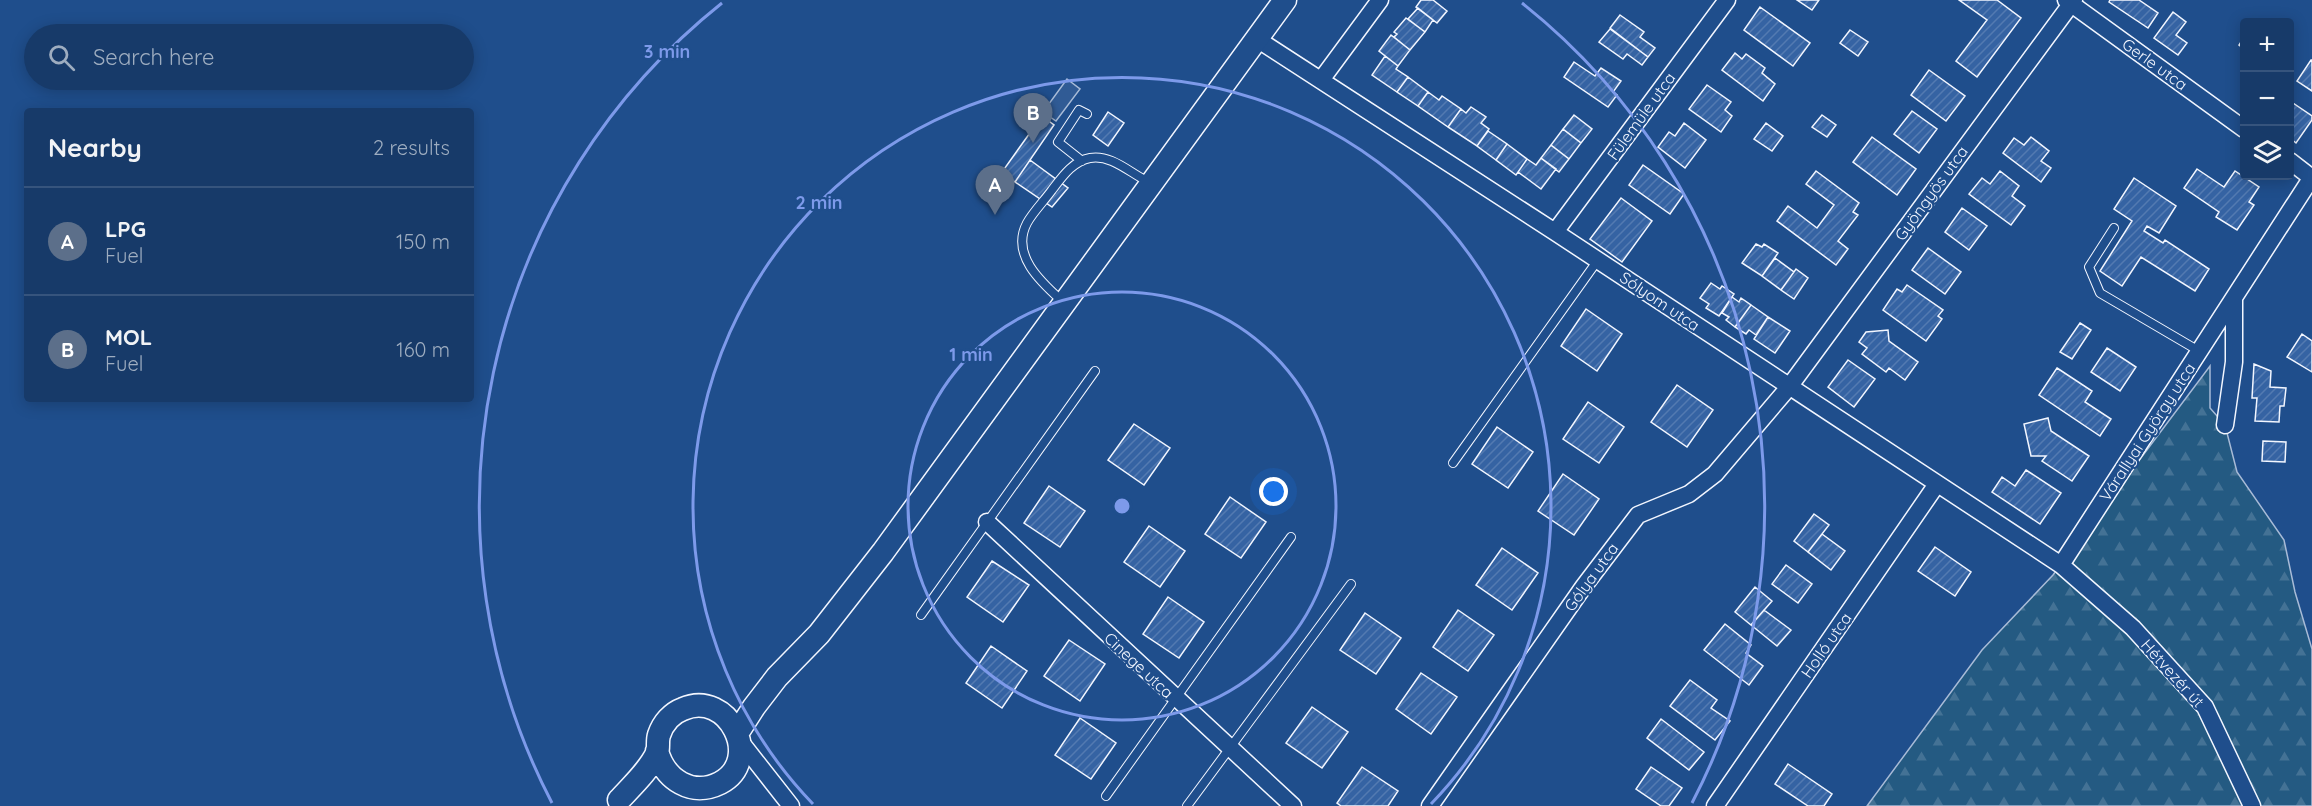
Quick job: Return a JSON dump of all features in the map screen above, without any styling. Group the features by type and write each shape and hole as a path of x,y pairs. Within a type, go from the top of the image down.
{"main road":[{"path":"613,803 643,789 674,781 698,788 711,787 724,781 734,772 739,760 739,737 754,707 777,677 819,633 883,552 1257,39 1276,4"},
{"path":"719,711 731,708 777,677"},
{"path":"674,781 660,762 657,752 659,734 672,716 684,708 697,705 709,706 719,711 732,723 739,737"},
{"path":"613,803 645,770 657,752"}],"street":[{"path":"1321,80 1380,0"},
{"name":"Fülemüle utca","path":"1556,232 1727,0"},
{"name":"Gerle utca","path":"2070,1 2240,126"},
{"name":"Gyöngyös utca","path":"1789,387 2070,1"},
{"name":"Sólyom utca","path":"1257,39 1556,232 2061,566"},
{"path":"2294,164 2312,177"},
{"name":"Várallyai György utca","path":"2061,566 2312,177"},
{"path":"2224,425 2234,362 2234,298"},
{"name":"Gólya utca","path":"1430,806 1584,586 1638,515 1689,494 1715,474 1789,387"},
{"name":"Holló utca","path":"1715,806 1937,484"},
{"name":"Cinege utca","path":"987,522 1175,699 1293,806"},
{"name":"Hétvezér út","path":"2061,566 2133,628 2205,707 2252,806"},
{"path":"739,737 787,801"},
{"path":"734,772 747,772 787,801"}],"lane":[{"path":"1082,161 1058,142 1079,110 1087,114"},
{"path":"1065,303 1033,273 1025,255 1023,238 1027,223 1065,174 1082,161 1091,158 1110,160 1152,184"},
{"path":"2114,228 2089,267 2100,293 2199,351"},
{"path":"1454,462 1598,260"},
{"path":"921,615 1095,372"},
{"path":"1106,796 1291,537"},
{"path":"1187,806 1351,584"}],"green space":[{"path":"2210,366 2210,408 2225,425 2237,472 2284,540 2295,592 2312,649 2312,806 1867,806 1982,650 2053,575"}],"shaded area":[{"path":"1067,79 1080,89 1056,121 1043,112"}],"building":[{"path":"1421,0 1433,0 1447,11 1437,23 1416,7"},
{"path":"1797,0 1819,0 1812,10"},
{"path":"1959,0 1997,0 2021,18 1977,77 1956,61 1987,20"},
{"path":"2110,0 2139,0 2158,13 2148,28 2109,2"},
{"path":"1760,7 1810,43 1793,66 1744,30"},
{"path":"1418,8 1433,20 1425,32 1408,19"},
{"path":"2173,12 2186,22 2176,35 2187,43 2178,55 2154,38"},
{"path":"1620,15 1644,32 1640,37 1655,48 1648,57 1610,28"},
{"path":"1406,18 1425,32 1410,50 1394,37 1397,34 1394,32"},
{"path":"1610,29 1648,57 1642,65 1627,54 1623,59 1599,42"},
{"path":"1850,30 1868,42 1858,56 1840,43"},
{"path":"1391,35 1410,50 1398,66 1379,51"},
{"path":"1735,53 1742,59 1746,54 1765,68 1762,73 1775,84 1763,101 1722,70"},
{"path":"1385,56 1398,66 1396,69 1408,77 1397,92 1372,75"},
{"path":"2312,60 2312,91 2297,81"},
{"path":"1574,62 1595,76 1601,68 1621,81 1613,92 1617,95 1608,107 1564,77"},
{"path":"1929,70 1965,96 1946,121 1911,95"},
{"path":"1408,77 1428,92 1418,106 1397,92"},
{"path":"1707,85 1731,102 1725,110 1732,116 1721,132 1689,109"},
{"path":"1428,92 1439,100 1442,96 1461,109 1448,127 1418,106"},
{"path":"2294,104 2312,116 2312,120 2296,143 2294,141"},
{"path":"1471,107 1486,117 1481,123 1489,129 1477,146 1448,127 1461,109 1466,113"},
{"path":"1912,111 1937,129 1919,153 1894,134"},
{"path":"1108,112 1124,123 1108,146 1093,135"},
{"path":"1574,115 1592,129 1581,143 1563,129"},
{"path":"1822,115 1836,125 1827,137 1812,127"},
{"path":"1042,116 1054,125 1015,182 1002,172"},
{"path":"1684,123 1706,140 1685,168 1658,147 1669,132 1675,136"},
{"path":"1766,123 1783,136 1772,151 1754,139"},
{"path":"1563,129 1581,143 1569,159 1551,145"},
{"path":"1488,131 1507,144 1496,160 1477,146"},
{"path":"1872,137 1916,169 1897,195 1853,162"},
{"path":"2031,137 2049,151 2041,161 2051,168 2041,182 2003,153 2014,138 2024,145"},
{"path":"1507,144 1527,159 1516,175 1496,160"},
{"path":"1551,145 1569,159 1559,172 1541,158"},
{"path":"1541,158 1556,169 1541,189 1518,172 1527,159 1536,165"},
{"path":"1030,160 1068,188 1052,207 1015,182"},
{"path":"1643,165 1684,194 1670,214 1629,185"},
{"path":"2197,169 2224,187 2235,171 2240,174 2240,180 2248,180 2259,187 2249,202 2254,205 2237,230 2216,217 2219,212 2184,188"},
{"path":"1816,171 1859,203 1853,212 1858,215 1838,241 1848,249 1836,265 1777,221 1788,206 1817,228 1834,205 1806,184"},
{"path":"2000,171 2019,186 2012,196 2025,206 2011,225 1969,194 1982,178 1990,184"},
{"path":"2134,178 2176,206 2159,233 2147,226 2144,231 2163,243 2165,240 2209,269 2195,291 2141,257 2122,286 2100,271 2132,221 2114,209"},
{"path":"1621,198 1652,221 1622,262 1590,239"},
{"path":"1962,208 1987,226 1969,250 1945,232"},
{"path":"1756,244 1762,247 1764,244 1778,253 1762,276 1742,263"},
{"path":"1928,248 1961,272 1945,294 1912,270"},
{"path":"1775,258 1794,272 1781,290 1762,276"},
{"path":"1796,269 1808,278 1794,299 1781,290"},
{"path":"1711,283 1720,289 1722,286 1734,294 1719,316 1706,308 1709,304 1700,298"},
{"path":"1907,285 1943,310 1938,316 1942,319 1926,341 1883,310 1897,289 1902,292"},
{"path":"1732,297 1739,302 1741,298 1751,305 1735,327 1726,320 1729,317 1722,313"},
{"path":"1751,305 1768,317 1756,335 1749,330 1746,334 1735,327"},
{"path":"1586,309 1622,334 1597,371 1561,346"},
{"path":"1768,317 1790,331 1775,353 1754,339"},
{"path":"2080,323 2091,330 2072,359 2060,352"},
{"path":"1888,330 1889,341 1918,362 1905,380 1889,368 1886,372 1862,354 1867,348 1859,342 1866,332"},
{"path":"2302,334 2312,341 2312,372 2287,357"},
{"path":"2107,348 2136,367 2120,391 2091,372"},
{"path":"1848,360 1875,379 1854,407 1828,387"},
{"path":"2254,364 2271,371 2270,387 2286,388 2284,406 2280,406 2279,422 2255,421 2257,398 2252,398"},
{"path":"2057,368 2092,391 2085,402 2111,419 2100,436 2039,395"},
{"path":"1677,385 1713,410 1687,447 1651,422"},
{"path":"1588,402 1624,427 1599,463 1563,439"},
{"path":"2048,418 2051,431 2089,456 2072,481 2042,461 2046,456 2031,456 2024,424"},
{"path":"1134,424 1170,448 1144,485 1108,460"},
{"path":"1497,427 1533,452 1508,488 1472,464"},
{"path":"2263,441 2286,442 2285,462 2262,461"},
{"path":"2026,470 2061,493 2040,524 1992,492 2002,477 2015,486"},
{"path":"1563,474 1599,499 1574,535 1538,511"},
{"path":"1049,486 1085,511 1060,547 1024,523"},
{"path":"1230,497 1266,522 1241,558 1205,534"},
{"path":"1814,514 1829,525 1808,552 1794,541"},
{"path":"1149,526 1185,551 1160,587 1124,562"},
{"path":"1822,534 1845,551 1831,570 1808,552"},
{"path":"1935,547 1971,572 1955,596 1918,571"},
{"path":"1502,548 1538,573 1512,610 1476,585"},
{"path":"992,561 1029,585 1003,622 967,597"},
{"path":"1786,565 1812,584 1798,603 1772,584"},
{"path":"1755,587 1772,601 1751,625 1735,612"},
{"path":"1168,597 1204,622 1179,658 1143,634"},
{"path":"1458,610 1494,635 1468,671 1433,647"},
{"path":"1764,610 1791,630 1777,646 1751,625"},
{"path":"1365,613 1401,638 1376,674 1340,650"},
{"path":"1725,624 1751,645 1746,653 1763,666 1749,685 1704,650"},
{"path":"1069,640 1105,664 1080,701 1044,676"},
{"path":"991,646 1027,671 1002,708 966,683"},
{"path":"1421,673 1457,697 1431,734 1396,709"},
{"path":"1690,680 1717,700 1711,708 1730,721 1715,740 1670,706"},
{"path":"1312,707 1348,732 1322,768 1286,743"},
{"path":"1080,718 1116,743 1091,779 1055,755"},
{"path":"1661,719 1704,752 1689,770 1647,738"},
{"path":"1788,764 1832,794 1824,806 1808,806 1775,784"},
{"path":"1362,767 1398,791 1388,806 1341,806 1337,803"},
{"path":"1651,767 1682,788 1669,806 1661,806 1636,789"}],"place":[{"name":"MOL","path":"1033,143"},
{"name":"LPG","path":"995,215"}]}
